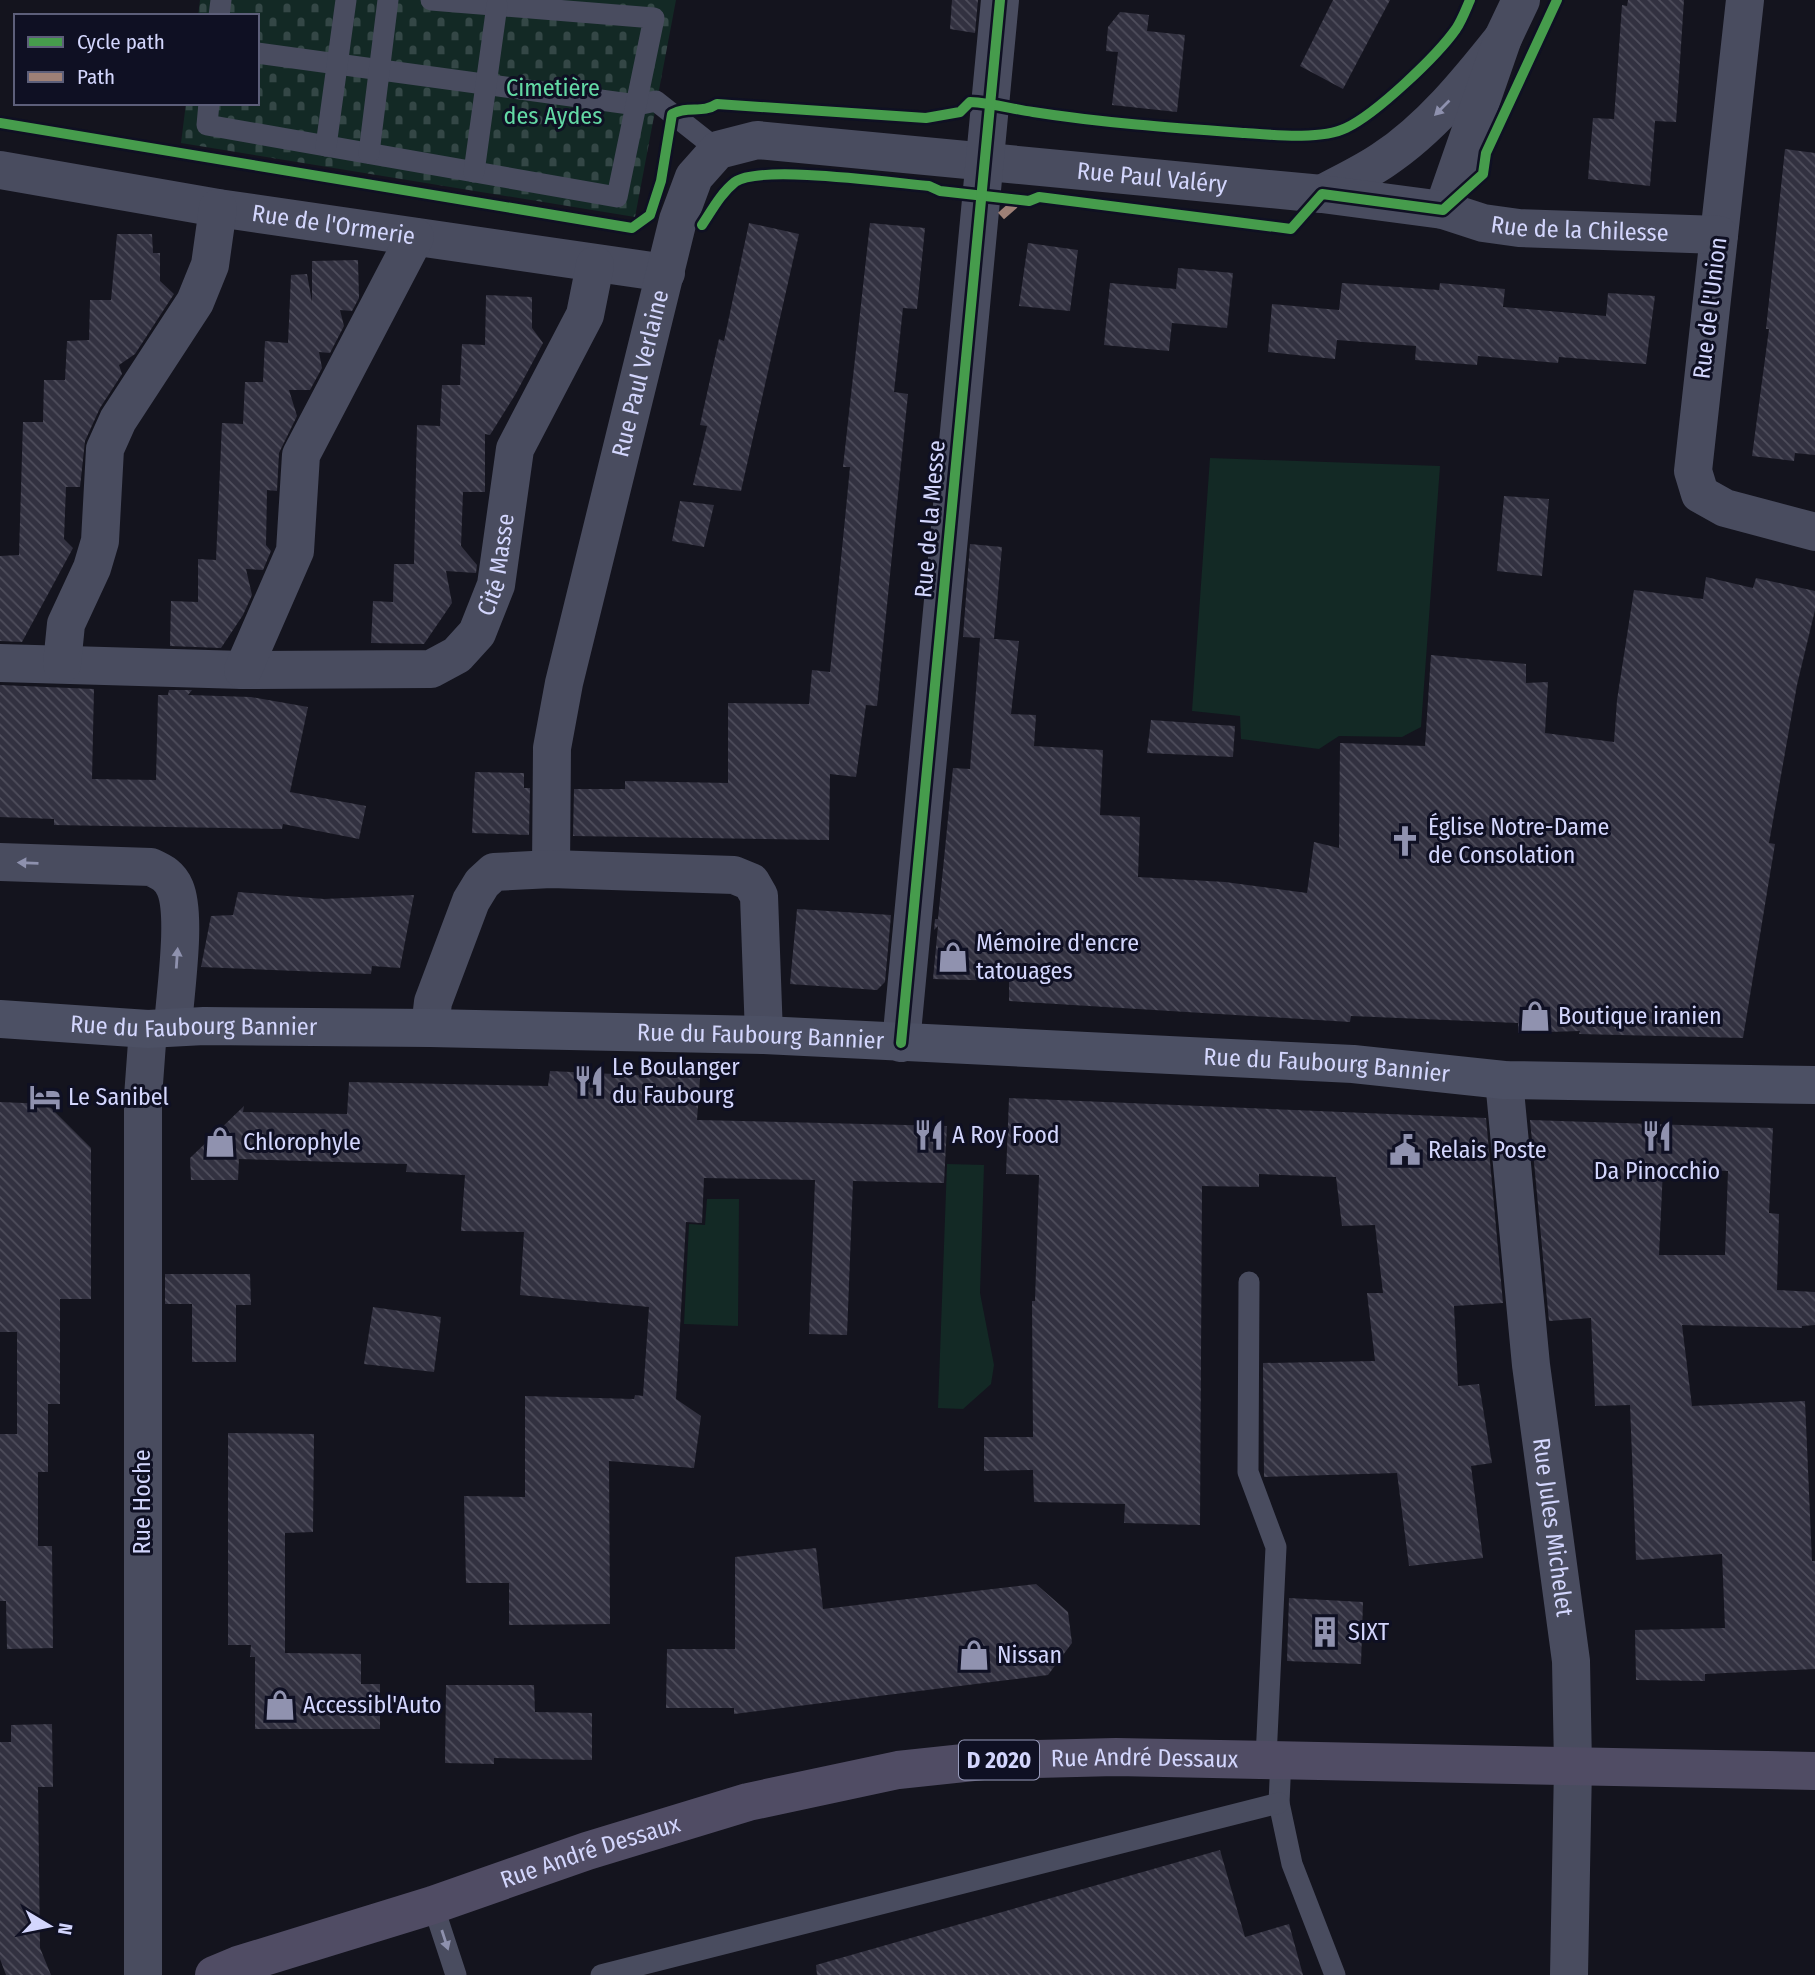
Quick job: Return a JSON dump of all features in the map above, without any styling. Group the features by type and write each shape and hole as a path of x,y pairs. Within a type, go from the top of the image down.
{"main road":[{"name":"Rue du Faubourg Bannier","path":"0,1019 160,1028 430,1028 764,1035 1353,1063 1504,1080 1815,1085"},
{"name":"Rue André Dessaux","path":"214,1975 238,1965 433,1905 587,1851 748,1802 898,1770 992,1760 1273,1758 1815,1771"}],"street":[{"name":"Rue de la Messe","path":"901,1043 1000,0"},
{"path":"1443,210 1503,38 1521,0"},
{"name":"Rue de l'Union","path":"1745,0 1693,471 1700,494 1725,508 1815,532"},
{"path":"1322,194 1384,159 1425,125 1467,83 1503,38"},
{"path":"718,150 757,140 984,159"},
{"name":"Rue Paul Verlaine","path":"551,870 552,747 568,670 678,220 694,177 718,150"},
{"name":"Rue Paul Valéry","path":"984,159 1322,194 1443,210"},
{"name":"Rue de l'Ormerie","path":"0,170 218,208 595,265 666,273"},
{"path":"62,664 66,624 92,568 100,541 105,449 118,420 195,302 210,265 218,208"},
{"name":"Rue de la Chilesse","path":"1443,210 1483,223 1519,228 1719,234"},
{"path":"243,670 295,551 301,455 415,237"},
{"name":"Cité Masse","path":"0,663 243,670 431,669 457,655 477,633 496,585 515,449 585,315 595,265"},
{"name":"Rue Hoche","path":"0,862 151,867 166,874 175,888 181,910 160,1028 143,1097 143,1975"},
{"path":"430,1028 433,1002 471,901 482,883 494,872 551,870 734,875 751,882 759,896 764,1035"},
{"name":"Rue Jules Michelet","path":"1504,1080 1531,1365 1572,1661 1569,1975"}],"lane":[{"path":"326,146 346,0"},
{"path":"369,153 388,0"},
{"path":"209,105 207,125 617,197 654,18 431,0"},
{"path":"474,172 497,5"},
{"path":"259,53 637,105 656,101 718,150"},
{"path":"1249,1282 1248,1472 1276,1547 1273,1758 1292,1864 1335,1975"},
{"path":"601,1975 1279,1803"},
{"path":"433,1905 456,1975"}],"green space":[{"name":"Cimetière des Aydes","path":"200,0 676,0 635,217 181,143 186,105 259,105 259,14 198,14"},
{"path":"1210,458 1440,466 1421,727 1402,737 1339,736 1319,749 1241,739 1240,716 1192,711"},
{"path":"947,1164 984,1165 980,1293 994,1365 991,1384 963,1409 938,1408"},
{"path":"707,1199 739,1199 738,1326 684,1324 689,1224 705,1225"}],"building":[{"path":"952,0 978,0 975,33 950,29"},
{"path":"1333,0 1390,0 1343,89 1300,66"},
{"path":"1628,0 1684,0 1676,122 1655,121 1650,186 1588,179 1593,118 1614,119 1622,5 1627,6"},
{"path":"1120,12 1149,15 1147,31 1185,35 1177,112 1112,105 1118,52 1106,51 1108,27"},
{"path":"1785,149 1815,153 1815,455 1795,453 1794,461 1752,456 1769,329 1766,329"},
{"path":"749,223 799,234 741,491 693,485 707,426 700,425 719,339 724,341"},
{"path":"870,223 925,228 917,309 903,308 894,392 908,394 877,706 866,705 856,777 830,774 829,840 573,836 574,789 625,789 625,781 728,783 728,703 809,704 812,670 830,672 850,467 843,467"},
{"path":"117,234 152,234 153,253 160,253 160,281 174,294 135,354 119,365 122,374 100,408 85,441 80,487 66,487 64,539 73,548 22,642 0,641 0,556 19,555 23,422 43,422 44,380 65,380 67,341 89,340 90,300 111,300"},
{"path":"1028,243 1078,250 1070,311 1019,306"},
{"path":"358,260 359,298 352,311 340,310 344,326 330,353 319,352 322,368 310,390 289,390 297,416 279,453 277,491 267,490 266,545 271,551 263,570 246,569 252,595 243,615 221,648 170,646 171,601 198,602 198,559 216,560 222,423 243,424 245,382 263,382 265,341 288,343 291,275 307,274 312,302 312,261"},
{"path":"1178,268 1233,273 1227,328 1172,323 1169,351 1104,345 1110,283 1176,289"},
{"path":"1342,283 1439,290 1440,283 1505,289 1503,307 1606,316 1608,293 1655,296 1646,364 1559,357 1558,363 1478,356 1477,365 1415,360 1416,346 1337,340 1335,359 1268,352 1272,304 1339,310"},
{"path":"486,295 532,297 532,328 543,343 490,435 485,434 485,492 463,492 461,546 477,565 476,573 446,571 452,603 424,644 371,643 373,601 393,602 394,564 414,564 417,425 440,426 442,385 460,385 462,344 485,345"},
{"path":"1504,496 1549,499 1542,576 1497,571"},
{"path":"680,501 714,505 704,547 672,541"},
{"path":"970,544 1002,547 994,639 1019,641 1011,714 1036,715 1034,746 1103,750 1100,815 1140,817 1138,877 1225,882 1307,893 1314,842 1339,848 1340,743 1425,746 1431,655 1526,664 1526,683 1548,682 1545,733 1614,742 1617,700 1634,590 1703,599 1706,577 1753,588 1756,578 1815,591 1815,610 1797,685 1769,843 1775,844 1743,1038 1579,1034 1580,1031 1518,1033 1518,1023 1351,1016 1350,1022 1009,1001 1009,981 933,979 938,926 934,930 935,919 938,919 953,768 970,769 980,638 963,637"},
{"path":"0,685 94,689 92,779 156,780 158,695 168,695 169,690 192,690 188,695 251,697 308,707 290,792 366,806 359,839 283,824 282,829 54,825 54,819 0,817"},
{"path":"1151,720 1235,726 1233,757 1147,753"},
{"path":"475,772 524,773 524,788 530,788 529,835 472,833"},
{"path":"238,892 324,899 414,895 400,968 372,966 371,974 201,967 211,916 233,915"},
{"path":"797,909 891,915 885,982 877,990 790,984"},
{"path":"550,1071 700,1078 697,1120 947,1126 944,1183 853,1181 847,1335 809,1334 815,1180 704,1178 702,1223 686,1222 676,1399 701,1416 694,1468 609,1461 610,1624 509,1625 509,1583 466,1583 464,1496 525,1497 525,1396 634,1399 635,1395 643,1396 649,1307 520,1295 524,1232 461,1231 465,1175 406,1172 407,1164 239,1159 238,1180 191,1180 190,1158 244,1106 243,1112 347,1114 349,1082 548,1086"},
{"path":"1009,1098 1486,1118 1503,1303 1454,1306 1458,1386 1479,1384 1492,1463 1471,1466 1483,1558 1409,1566 1397,1473 1264,1477 1263,1363 1375,1361 1367,1293 1383,1293 1375,1225 1342,1226 1336,1177 1259,1174 1259,1187 1202,1186 1200,1525 1124,1523 1125,1504 1034,1502 1033,1470 984,1471 984,1437 1033,1437 1032,1301 1035,1301 1039,1175 1006,1174"},
{"path":"0,1102 47,1104 91,1148 91,1299 60,1299 60,1404 48,1404 48,1472 38,1472 38,1546 52,1546 53,1648 7,1649 6,1601 0,1601 0,1434 17,1434 17,1332 0,1332"},
{"path":"1530,1120 1773,1128 1769,1213 1779,1214 1777,1290 1815,1292 1815,1325 1802,1328 1682,1325 1692,1406 1805,1401 1812,1561 1815,1561 1815,1669 1705,1674 1705,1681 1636,1680 1635,1630 1725,1628 1722,1554 1636,1560 1630,1405 1595,1406 1591,1318 1549,1321","holes":["1663,1169 1728,1171 1725,1255 1659,1255"]},
{"path":"165,1274 250,1274 251,1305 236,1305 236,1362 192,1362 192,1304 165,1304"},
{"path":"373,1307 441,1317 434,1372 364,1364"},
{"path":"228,1433 314,1434 313,1532 285,1533 285,1653 361,1654 361,1684 380,1684 380,1729 255,1729 255,1657 250,1657 251,1645 228,1645"},
{"path":"816,1548 823,1609 1036,1584 1068,1612 1072,1643 1048,1675 734,1714 734,1708 666,1708 667,1649 735,1649 735,1557"},
{"name":"SIXT","path":"1289,1598 1363,1602 1361,1664 1287,1661"},
{"path":"446,1685 534,1685 535,1712 592,1713 592,1760 494,1758 494,1764 445,1763"},
{"path":"52,1724 53,1787 38,1787 40,1948 51,1975 6,1975 0,1959 0,1742 11,1742 11,1725"},
{"path":"1220,1850 1245,1937 1289,1924 1303,1975 817,1975 816,1965"}],"marked path":[{"path":"1001,216 1019,200"}],"cycle path":[{"path":"901,1043 1000,0"},
{"path":"0,123 632,228 650,215 661,181 672,114 678,111 706,109 717,104 926,118 960,112 970,102 1139,125 1283,135 1324,134 1336,132 1359,121 1405,83 1456,29 1470,0"},
{"path":"702,225 721,196 735,182 749,177 771,175 828,176 929,186 940,191 1029,201 1039,197 1291,229 1322,194 1443,210 1483,174 1486,153 1557,0"}],"place":[{"name":"Église Notre-Dame de Consolation","path":"1405,841"},
{"name":"Mémoire d'encre tatouages","path":"953,957"},
{"name":"Boutique iranien","path":"1535,1016"},
{"name":"Le Boulanger du Faubourg","path":"589,1081"},
{"name":"Le Sanibel","path":"45,1097"},
{"name":"A Roy Food","path":"929,1135"},
{"name":"Da Pinocchio","path":"1657,1136"},
{"name":"Chlorophyle","path":"220,1142"},
{"name":"Relais Poste","path":"1405,1150"},
{"name":"SIXT","path":"1325,1632"},
{"name":"Nissan","path":"974,1655"},
{"name":"Accessibl'Auto","path":"280,1705"}]}
